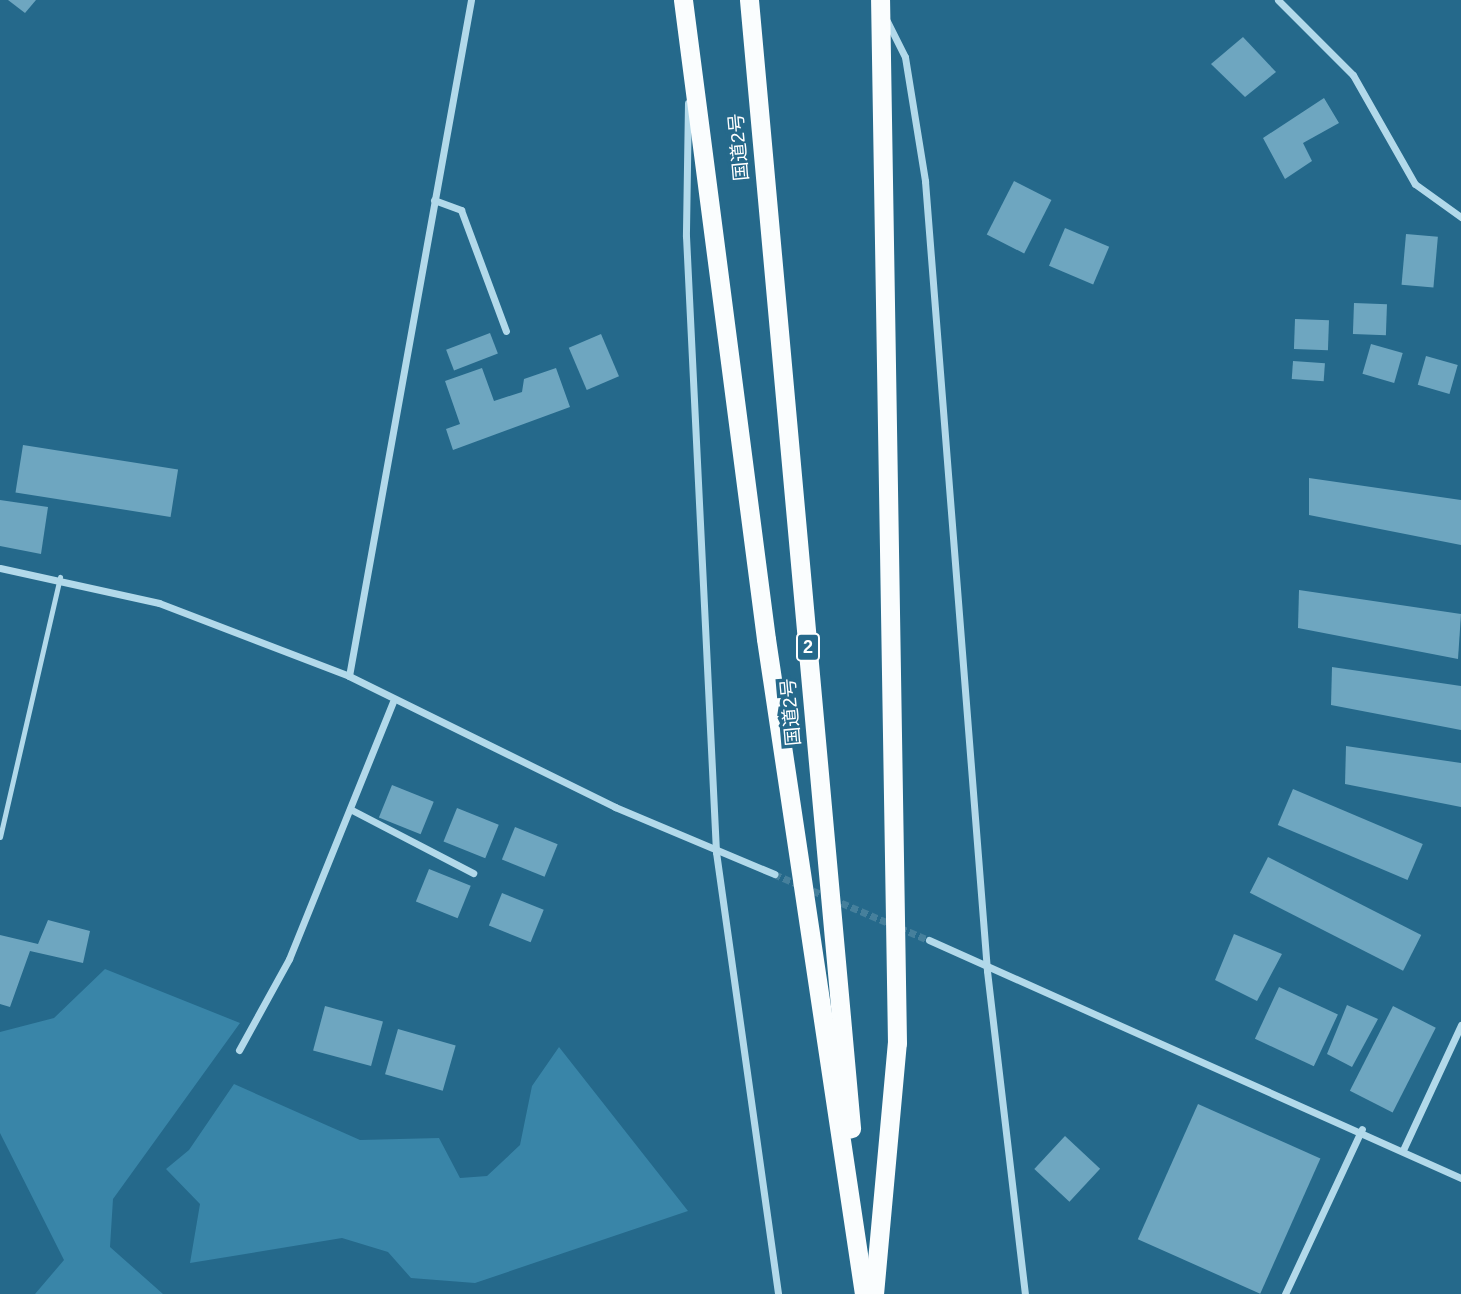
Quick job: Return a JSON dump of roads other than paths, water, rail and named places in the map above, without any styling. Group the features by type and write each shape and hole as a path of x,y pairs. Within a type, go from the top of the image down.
{"highway":[{"path":"683,0 766,639 865,1294"},
{"name":"国道2号","path":"749,0 865,1294"},
{"path":"874,1294 897,1043 881,6"}],"street":[{"path":"349,676 471,0"},
{"path":"1278,0 1353,75 1415,184 1461,217"},
{"path":"881,6 905,57 925,181 987,971 1025,1294"},
{"path":"689,43 686,236 716,852 778,1294"},
{"path":"435,200 461,210 506,331"},
{"path":"0,569 60,577 159,603 349,676 393,702 716,852 774,874"},
{"path":"239,1050 289,959 393,702"},
{"path":"350,809 473,873"},
{"path":"929,940 987,971 1362,1129 1461,1178"},
{"path":"1404,1150 1461,1025"},
{"path":"1285,1294 1362,1129"}],"lane":[{"path":"0,837 60,577"}],"tunnel":[{"path":"774,874 929,940"}]}
